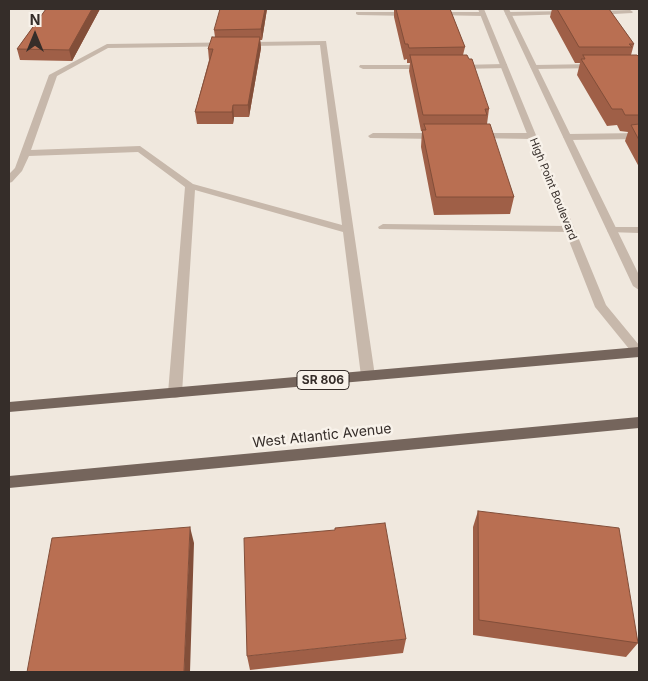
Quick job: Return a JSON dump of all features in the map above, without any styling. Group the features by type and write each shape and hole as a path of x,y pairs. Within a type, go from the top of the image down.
{"main road":[{"name":"SR 806","path":"9,407 368,376 639,349"},
{"name":"West Atlantic Avenue","path":"9,482 639,422"}],"street":[{"path":"425,14 482,11"},
{"name":"High Point Boulevard","path":"482,11 600,307 639,349"},
{"path":"574,13 507,11 639,286"},
{"path":"592,13 630,12"},
{"path":"358,13 416,14"},
{"path":"9,180 19,169 53,75 107,46 323,43 368,376"},
{"path":"448,67 504,66"},
{"path":"534,67 601,66"},
{"path":"362,67 438,67"},
{"path":"373,136 442,136"},
{"path":"462,136 532,136"},
{"path":"568,137 639,136"},
{"path":"24,153 140,149 190,186 348,230"},
{"path":"175,393 190,186"},
{"path":"383,227 569,229"},
{"path":"612,230 639,230"}],"building":[{"path":"46,9 92,9 69,50 17,49"},
{"path":"220,9 265,9 261,29 214,30"},
{"path":"396,9 450,9 465,47 409,48 408,44 405,44"},
{"path":"557,9 609,9 634,44 629,44 632,47 579,47"},
{"path":"212,37 260,37 248,105 233,105 232,112 195,112 213,49 208,49"},
{"path":"410,55 467,55 469,59 472,59 489,109 485,109 487,115 423,115"},
{"path":"583,55 637,55 639,57 639,115 625,115 622,109 612,109 581,59 585,59"},
{"path":"424,124 490,124 514,197 436,197 422,130 426,130"},
{"path":"639,124 639,140 631,125"},
{"path":"478,511 619,528 638,643 479,620"},
{"path":"385,523 406,639 247,656 244,538 335,530 335,528"},
{"path":"190,527 184,672 27,672 52,538"}]}
